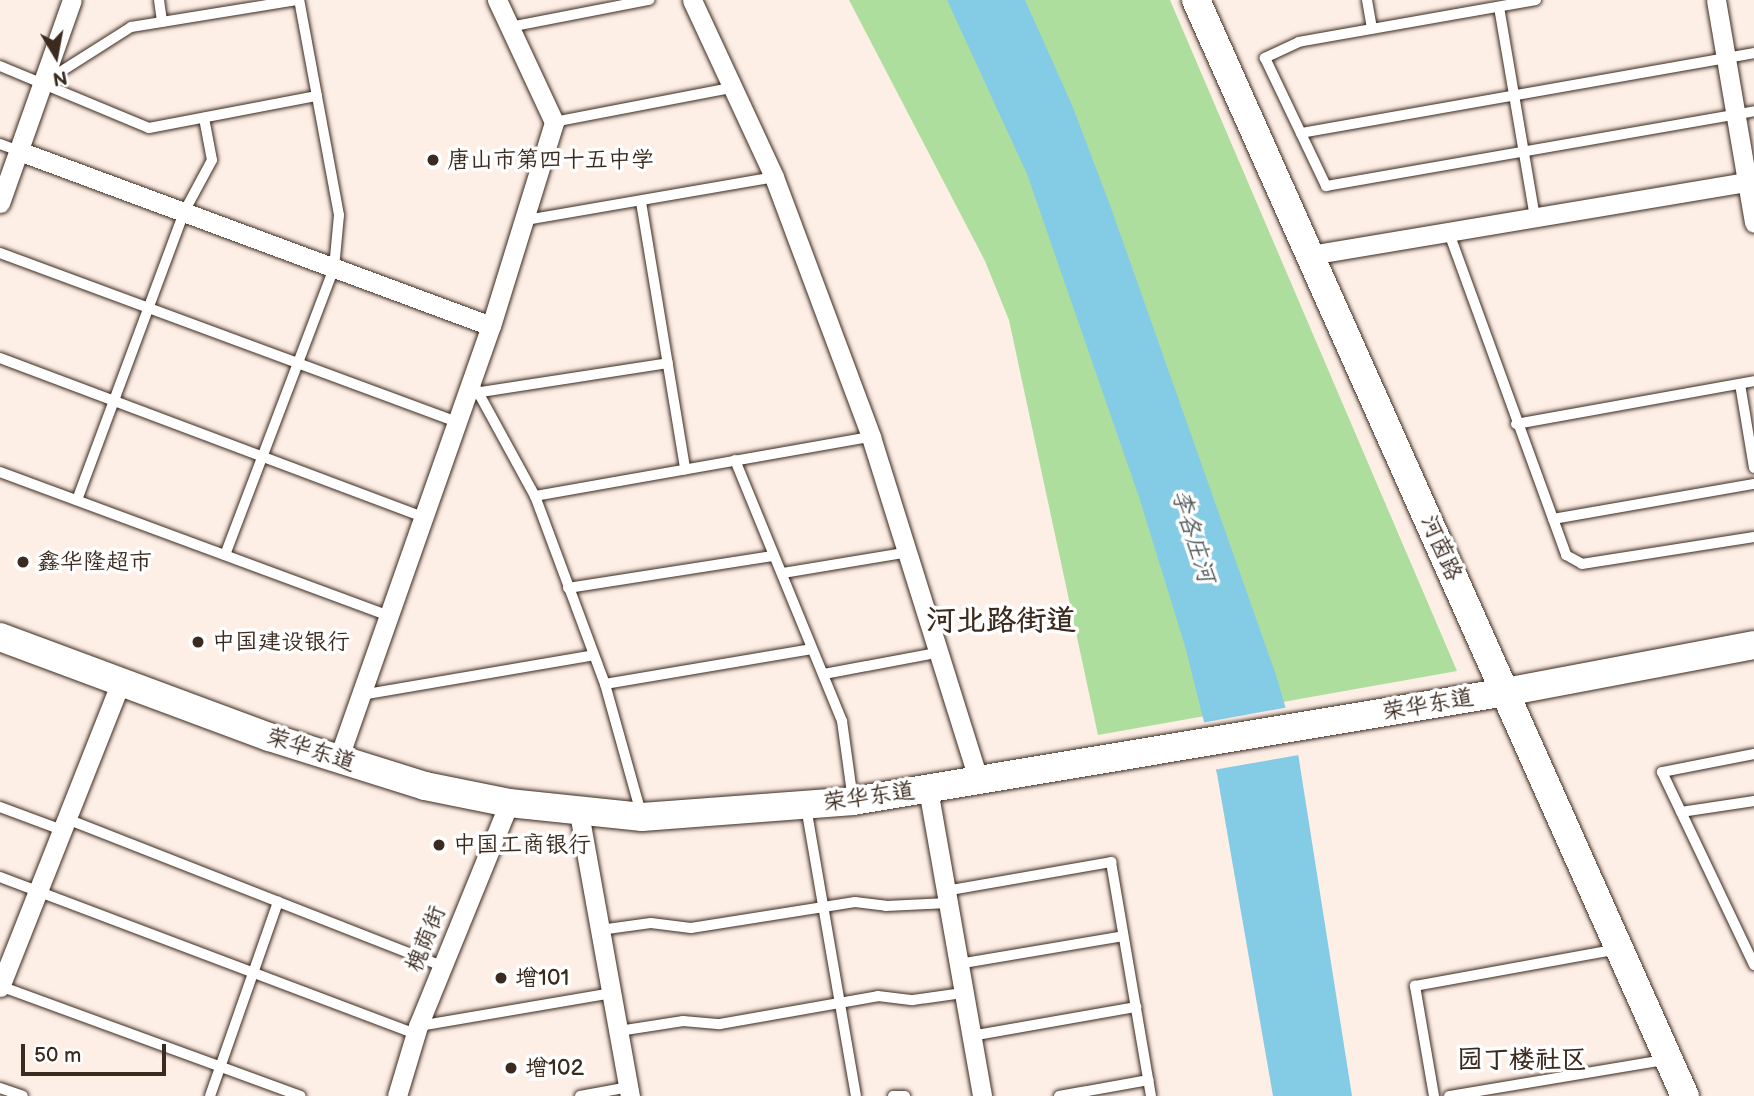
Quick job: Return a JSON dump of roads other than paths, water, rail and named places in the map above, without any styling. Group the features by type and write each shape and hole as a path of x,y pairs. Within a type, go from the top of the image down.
{"street":[{"path":"0,203 72,0"},
{"path":"338,760 458,422 476,387 491,326 526,220 554,122 497,0"},
{"path":"692,0 735,87 774,177 872,437 942,652 979,781"},
{"name":"河茵路","path":"1196,0 1685,1096"},
{"path":"1716,0 1726,58 1745,113 1754,223"},
{"path":"19,151 491,326"},
{"path":"1310,255 1751,181"},
{"name":"荣华东道","path":"0,636 338,760 509,803 579,813 642,817 853,801 1506,692 1754,645"},
{"path":"0,986 121,682"},
{"path":"928,789 982,1096"},
{"name":"槐荫街","path":"397,1096 416,1030 509,803"},
{"path":"579,813 630,1091"}],"lane":[{"path":"159,0 162,22"},
{"path":"43,83 131,27 298,0 339,215 334,268 225,555"},
{"path":"510,27 649,0"},
{"path":"1367,0 1372,29"},
{"path":"1536,0 1492,5 1299,42 1265,58 1326,186 1745,113"},
{"path":"1492,5 1515,95 1535,217"},
{"path":"1301,133 1754,53"},
{"path":"0,66 149,128 317,96"},
{"path":"554,122 735,87"},
{"path":"77,500 184,212 212,160 204,118"},
{"path":"0,144 19,151"},
{"path":"526,220 774,177"},
{"path":"641,202 685,469"},
{"path":"1449,233 1516,424 1566,555 1582,565 1754,537"},
{"path":"0,253 458,422"},
{"path":"0,358 424,517"},
{"path":"642,817 605,684 535,496 476,387 668,363"},
{"path":"1516,424 1754,382"},
{"path":"1740,384 1750,415 1754,468"},
{"path":"535,496 872,437"},
{"path":"735,460 842,721 853,801"},
{"path":"0,472 389,615"},
{"path":"1553,519 1754,484"},
{"path":"783,573 910,552"},
{"path":"568,588 773,556"},
{"path":"605,684 811,649"},
{"path":"824,674 942,652"},
{"path":"361,695 594,655"},
{"path":"1754,754 1662,772 1754,965"},
{"path":"1681,813 1754,802"},
{"path":"806,805 842,1002 856,1096"},
{"path":"0,807 64,825 278,902 442,966"},
{"path":"600,930 651,923 691,928 825,905 947,897 1111,862 1151,1096"},
{"path":"0,877 253,973 416,1030 612,993"},
{"path":"210,1096 278,902"},
{"path":"958,964 1123,936"},
{"path":"1434,1096 1415,986 1620,949"},
{"path":"0,986 220,1069 300,1096"},
{"path":"618,1031 683,1021 720,1024 842,1002 962,993"},
{"path":"971,1036 1136,1007"},
{"path":"1450,1096 1669,1059"},
{"path":"1059,1096 1149,1080"},
{"path":"0,1088 23,1096"},
{"path":"580,1096 630,1091"},
{"path":"893,1096 905,1096"}],"water":[{"name":"李各庄河","path":"947,0 1025,0 1072,105 1110,205 1276,675 1297,747 1352,1096 1273,1096 1217,774 1185,646 1139,497 1027,174"}],"place":[{"name":"唐山市第四十五中学","path":"433,160"},
{"name":"鑫华隆超市","path":"23,562"},
{"name":"中国建设银行","path":"198,642"},
{"name":"中国工商银行","path":"439,845"},
{"name":"增101","path":"501,978"},
{"name":"增102","path":"511,1068"}],"district":[{"name":"河北路街道","path":"1001,621"},
{"name":"园丁楼社区","path":"1522,1061"}]}
